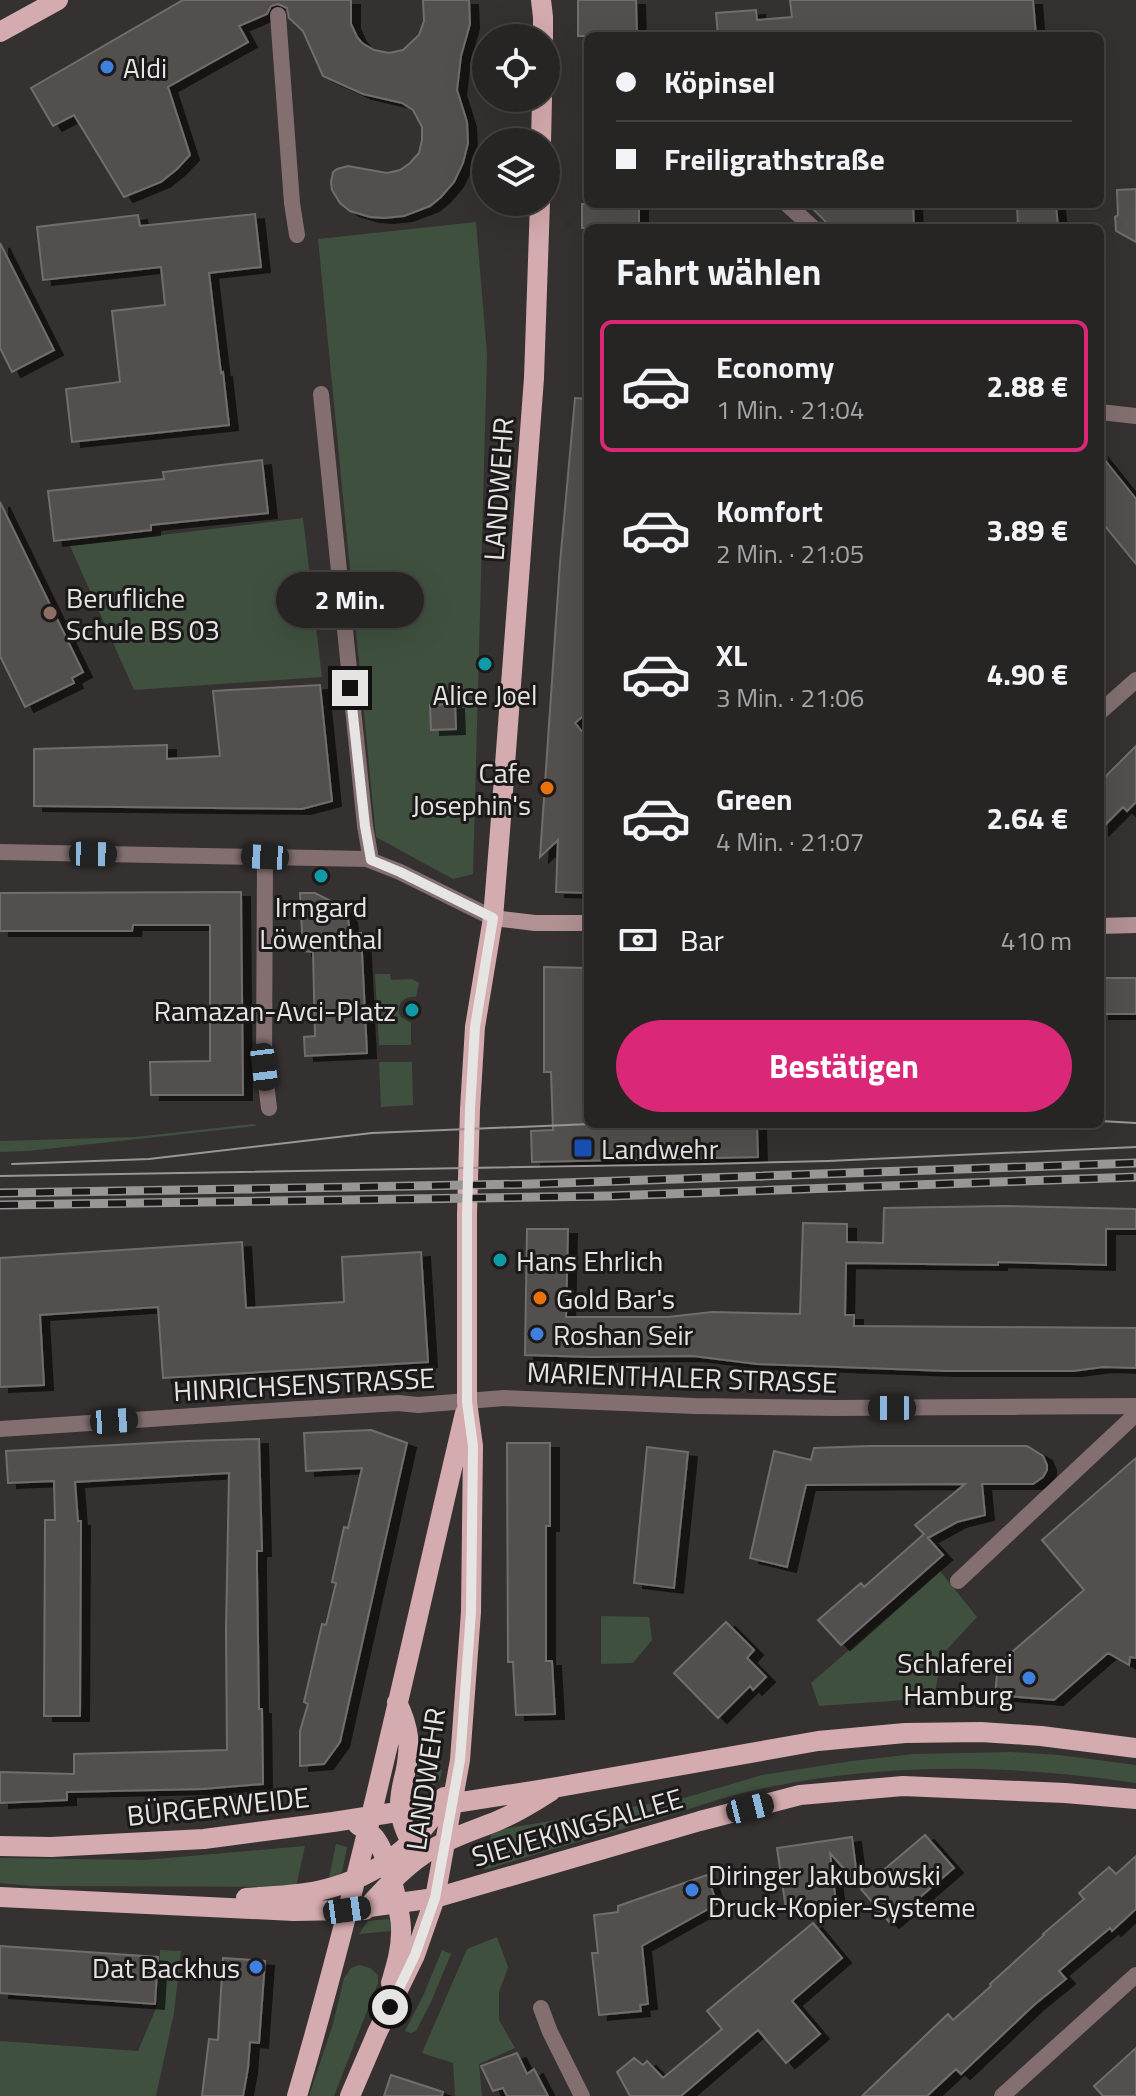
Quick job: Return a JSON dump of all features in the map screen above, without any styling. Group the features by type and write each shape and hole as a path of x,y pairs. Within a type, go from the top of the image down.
{"main road":[{"path":"0,32 58,0"},
{"path":"541,0 542,24"},
{"name":"LANDWEHR","path":"377,2033 415,1955 435,1898 446,1841 446,1804 460,1760 471,1612 473,1446 467,1402 470,1109 475,1027 493,918 534,378 540,216"},
{"name":"LANDWEHR","path":"297,2096 338,1944 357,1909 354,1879 467,1402"},
{"name":"LANDWEHR","path":"397,1702 407,1722 409,1751 400,1795 403,1825 416,1850 439,1877 459,1891"},
{"name":"SIEVEKINGSALLEE","path":"446,1804 818,1741 905,1733 981,1732 1136,1748"},
{"name":"SIEVEKINGSALLEE","path":"357,1909 435,1898 800,1795 903,1786 1136,1799"},
{"name":"SIEVEKINGSALLEE","path":"416,1850 498,1821 558,1787"},
{"path":"0,1897 294,1911 357,1909 388,1873 416,1850 434,1816 446,1804"},
{"name":"BÜRGERWEIDE","path":"0,1846 51,1847 204,1839 347,1820 368,1823 400,1811 446,1804"},
{"path":"350,2096 377,2033 399,1957 401,1931 397,1903 379,1843 368,1823"},
{"path":"163,1906 297,1894 388,1873"}],"street":[{"path":"278,15 297,235"},
{"path":"791,208 809,224"},
{"path":"321,394 371,860"},
{"path":"1104,412 1136,416"},
{"path":"1104,708 1136,680"},
{"path":"0,852 371,860 493,918 535,923 584,923"},
{"path":"265,857 264,1067 269,1108"},
{"path":"1104,926 1136,925"},
{"name":"MARIENTHALER STRASSE","path":"467,1402 521,1398 695,1406 836,1408 1136,1406"},
{"name":"HINRICHSENSTRASSE","path":"0,1429 384,1404 467,1402"},
{"path":"958,1581 1136,1414"},
{"path":"1002,2096 1136,1975"},
{"path":"541,2008 582,2096"}],"green space":[{"path":"476,222 487,354 473,874 453,879 376,837 318,239"},
{"path":"303,518 322,677 134,690 70,546"},
{"path":"375,974 390,974 391,980 412,979 419,983 416,997 404,1000 399,1009 401,1017 411,1023 411,1045 379,1045"},
{"path":"379,1062 412,1062 413,1105 381,1107"},
{"path":"257,1126 0,1152 0,1141 135,1137"},
{"path":"940,1571 977,1617 942,1655 934,1698 819,1706 811,1683"},
{"path":"601,1616 649,1617 652,1640 633,1663 601,1664"},
{"path":"1011,1752 1136,1765 1136,1783 995,1769 901,1770 807,1780 735,1795 484,1870 492,1831 684,1798 762,1775 852,1761 914,1754"},
{"path":"442,1770 437,1784 414,1788 416,1775"},
{"path":"336,1844 347,1847 342,1872 328,1883"},
{"path":"305,1846 296,1887 33,1886 0,1883 0,1858 145,1860"},
{"path":"389,1919 391,1931 359,1934 368,1921"},
{"path":"497,1937 508,1967 499,1992 499,2020 515,2048 479,2064 482,2096 455,2096 453,2063 422,2053 467,1949"},
{"path":"160,1950 181,1951 174,2013 156,2096 0,2096 0,2041 138,2051 157,2006"},
{"path":"442,1950 451,1954 431,2002 416,2031 405,2031 423,1996"},
{"path":"359,1965 370,1968 378,1975 378,1983 334,2096 309,2096 333,2024 344,1978 351,1968"}],"building":[{"path":"183,0 351,0 351,24 357,37 374,50 389,53 403,50 419,35 424,21 423,0 469,0 470,24 461,56 457,90 467,122 468,143 454,182 430,206 404,216 370,217 350,211 340,203 332,190 333,172 348,166 387,173 400,170 419,153 422,127 413,110 402,103 363,94 323,76 303,31 289,18 287,8 278,4 271,6 267,14 239,26 248,42 168,87 190,155 161,182 124,197 74,115 53,126 31,88"},
{"path":"578,0 636,0 637,32 584,32 584,36 578,36"},
{"path":"790,0 1033,0 1036,32 718,32 716,13 756,10 757,20 792,17"},
{"path":"1136,189 1136,242 1116,231 1115,217 1118,215 1117,190"},
{"path":"582,204 584,208 639,208 639,224 584,224 582,228"},
{"path":"812,208 913,208 914,224 828,224"},
{"path":"1017,208 1056,208 1058,224 1018,224"},
{"path":"255,214 261,267 209,273 229,425 72,442 66,389 120,382 112,311 165,305 161,267 43,280 37,227 138,215 140,226"},
{"path":"0,243 54,350 12,372 0,348"},
{"path":"575,398 584,399 584,715 575,723 584,734 584,893 556,892 558,840 540,857 560,563"},
{"path":"1104,459 1136,499 1136,564 1104,525"},
{"path":"262,460 268,513 151,525 151,530 54,541 48,491 164,479 163,472"},
{"path":"0,502 83,672 72,678 74,683 25,707 0,656"},
{"path":"320,685 332,801 302,809 34,806 34,749 167,745 167,759 220,756 213,691"},
{"path":"455,704 456,729 431,730 430,705"},
{"path":"1136,746 1136,802 1127,811 1123,807 1104,826 1104,778"},
{"path":"241,892 243,1095 151,1095 150,1062 210,1061 210,925 133,925 132,931 0,931 0,893"},
{"path":"300,893 315,893 329,900 343,910 348,918 350,933 361,933 367,1053 305,1056 304,1037 315,1036 313,952 303,951"},
{"path":"544,967 584,968 584,1128 757,1128 758,1157 532,1162 531,1131 553,1130 551,1072 544,1072"},
{"path":"1104,978 1136,978 1136,1014 1104,1014"},
{"path":"1004,1206 1136,1209 1136,1229 1106,1229 1106,1265 846,1263 845,1315 854,1315 854,1326 1136,1328 1136,1368 947,1371 757,1364 693,1356 525,1355 527,1229 568,1229 566,1317 668,1317 712,1312 800,1314 803,1223 847,1224 847,1242 883,1243 884,1208"},
{"path":"242,1242 246,1308 344,1302 342,1257 421,1252 428,1362 163,1378 158,1307 40,1315 44,1385 0,1387 0,1258"},
{"path":"371,1430 407,1443 340,1742 324,1764 300,1766 300,1731 308,1704 304,1702 322,1624 326,1625 336,1583 332,1582 344,1527 348,1528 362,1468 306,1471 304,1433"},
{"path":"259,1439 262,1551 257,1551 257,1572 263,1784 203,1789 67,1792 67,1800 0,1803 0,1772 74,1774 74,1754 227,1750 229,1473 75,1482 78,1521 81,1521 80,1716 44,1716 45,1520 55,1520 54,1481 8,1483 6,1451"},
{"path":"507,1443 550,1443 550,1526 546,1526 546,1661 552,1661 555,1714 516,1715 513,1662 508,1662"},
{"path":"1027,1446 1043,1456 1047,1470 1033,1484 982,1484 985,1515 957,1522 927,1537 943,1555 841,1645 818,1620 861,1583 864,1587 924,1534 915,1525 965,1484 806,1485 787,1567 750,1558 774,1451 811,1460 814,1448"},
{"path":"647,1447 688,1452 674,1588 634,1583"},
{"path":"1136,1458 1136,1658 1130,1657 1129,1665 1108,1653 1054,1700 995,1695 998,1664 1084,1590 1042,1540"},
{"path":"726,1622 754,1650 747,1658 766,1677 753,1690 750,1686 718,1718 674,1673"},
{"path":"925,1835 954,1868 890,1923 861,1889"},
{"path":"852,1837 858,1885 830,1853 836,1903 786,1909 777,1848"},
{"path":"1136,1856 1136,1909 1059,1971 1066,1979 961,2074 956,2069 927,2096 862,2096 948,2014 953,2020 1084,1899 1079,1893 1109,1867 1116,1874"},
{"path":"707,1875 717,1904 642,1946 648,2004 640,2005 641,2011 599,2015 592,1953 598,1953 594,1915 618,1912 618,1906"},
{"path":"813,1923 842,1958 792,2001 820,2034 786,2063 758,2030 681,2096 630,2096 617,2072 634,2058 643,2065 647,2061 663,2078 722,2029 707,2011"},
{"path":"0,1946 158,1957 155,2004 0,1993"},
{"path":"223,1958 265,1961 259,2043 250,2042 243,2096 202,2096 209,2039 218,2040"},
{"path":"1136,2048 1136,2096 1103,2096 1094,2086"},
{"path":"517,2053 527,2074 534,2069 548,2096 507,2096 503,2088 493,2091 481,2066"},
{"path":"391,2075 443,2092 442,2096 384,2096"}],"tram line":[{"path":"1104,1121 1136,1123"},
{"path":"12,1164 149,1159 372,1133 584,1124"},
{"path":"0,1176 828,1161 1136,1147"}],"railway":[{"path":"0,1193 531,1184 1136,1163"},
{"path":"0,1205 609,1196 1136,1177"}],"place":[{"name":"Aldi","path":"107,67"},
{"name":"Berufliche Schule BS 03","path":"50,613"},
{"name":"Alice Joel","path":"485,664"},
{"name":"Cafe Josephin's","path":"547,788"},
{"name":"Irmgard Löwenthal","path":"321,876"},
{"name":"Ramazan-Avci-Platz","path":"412,1010"},
{"name":"Landwehr","path":"583,1148"},
{"name":"Hans Ehrlich","path":"500,1260"},
{"name":"Gold Bar's","path":"540,1298"},
{"name":"Roshan Seir","path":"537,1334"},
{"name":"Schlaferei Hamburg","path":"1029,1678"},
{"name":"Diringer Jakubowski Druck-Kopier-Systeme","path":"692,1890"},
{"name":"Dat Backhus","path":"256,1967"}],"route":[{"path":"350,688 371,860 493,918 475,1027 470,1109 467,1402 473,1446 471,1612 460,1760 435,1898 415,1955 390,2007"}]}
